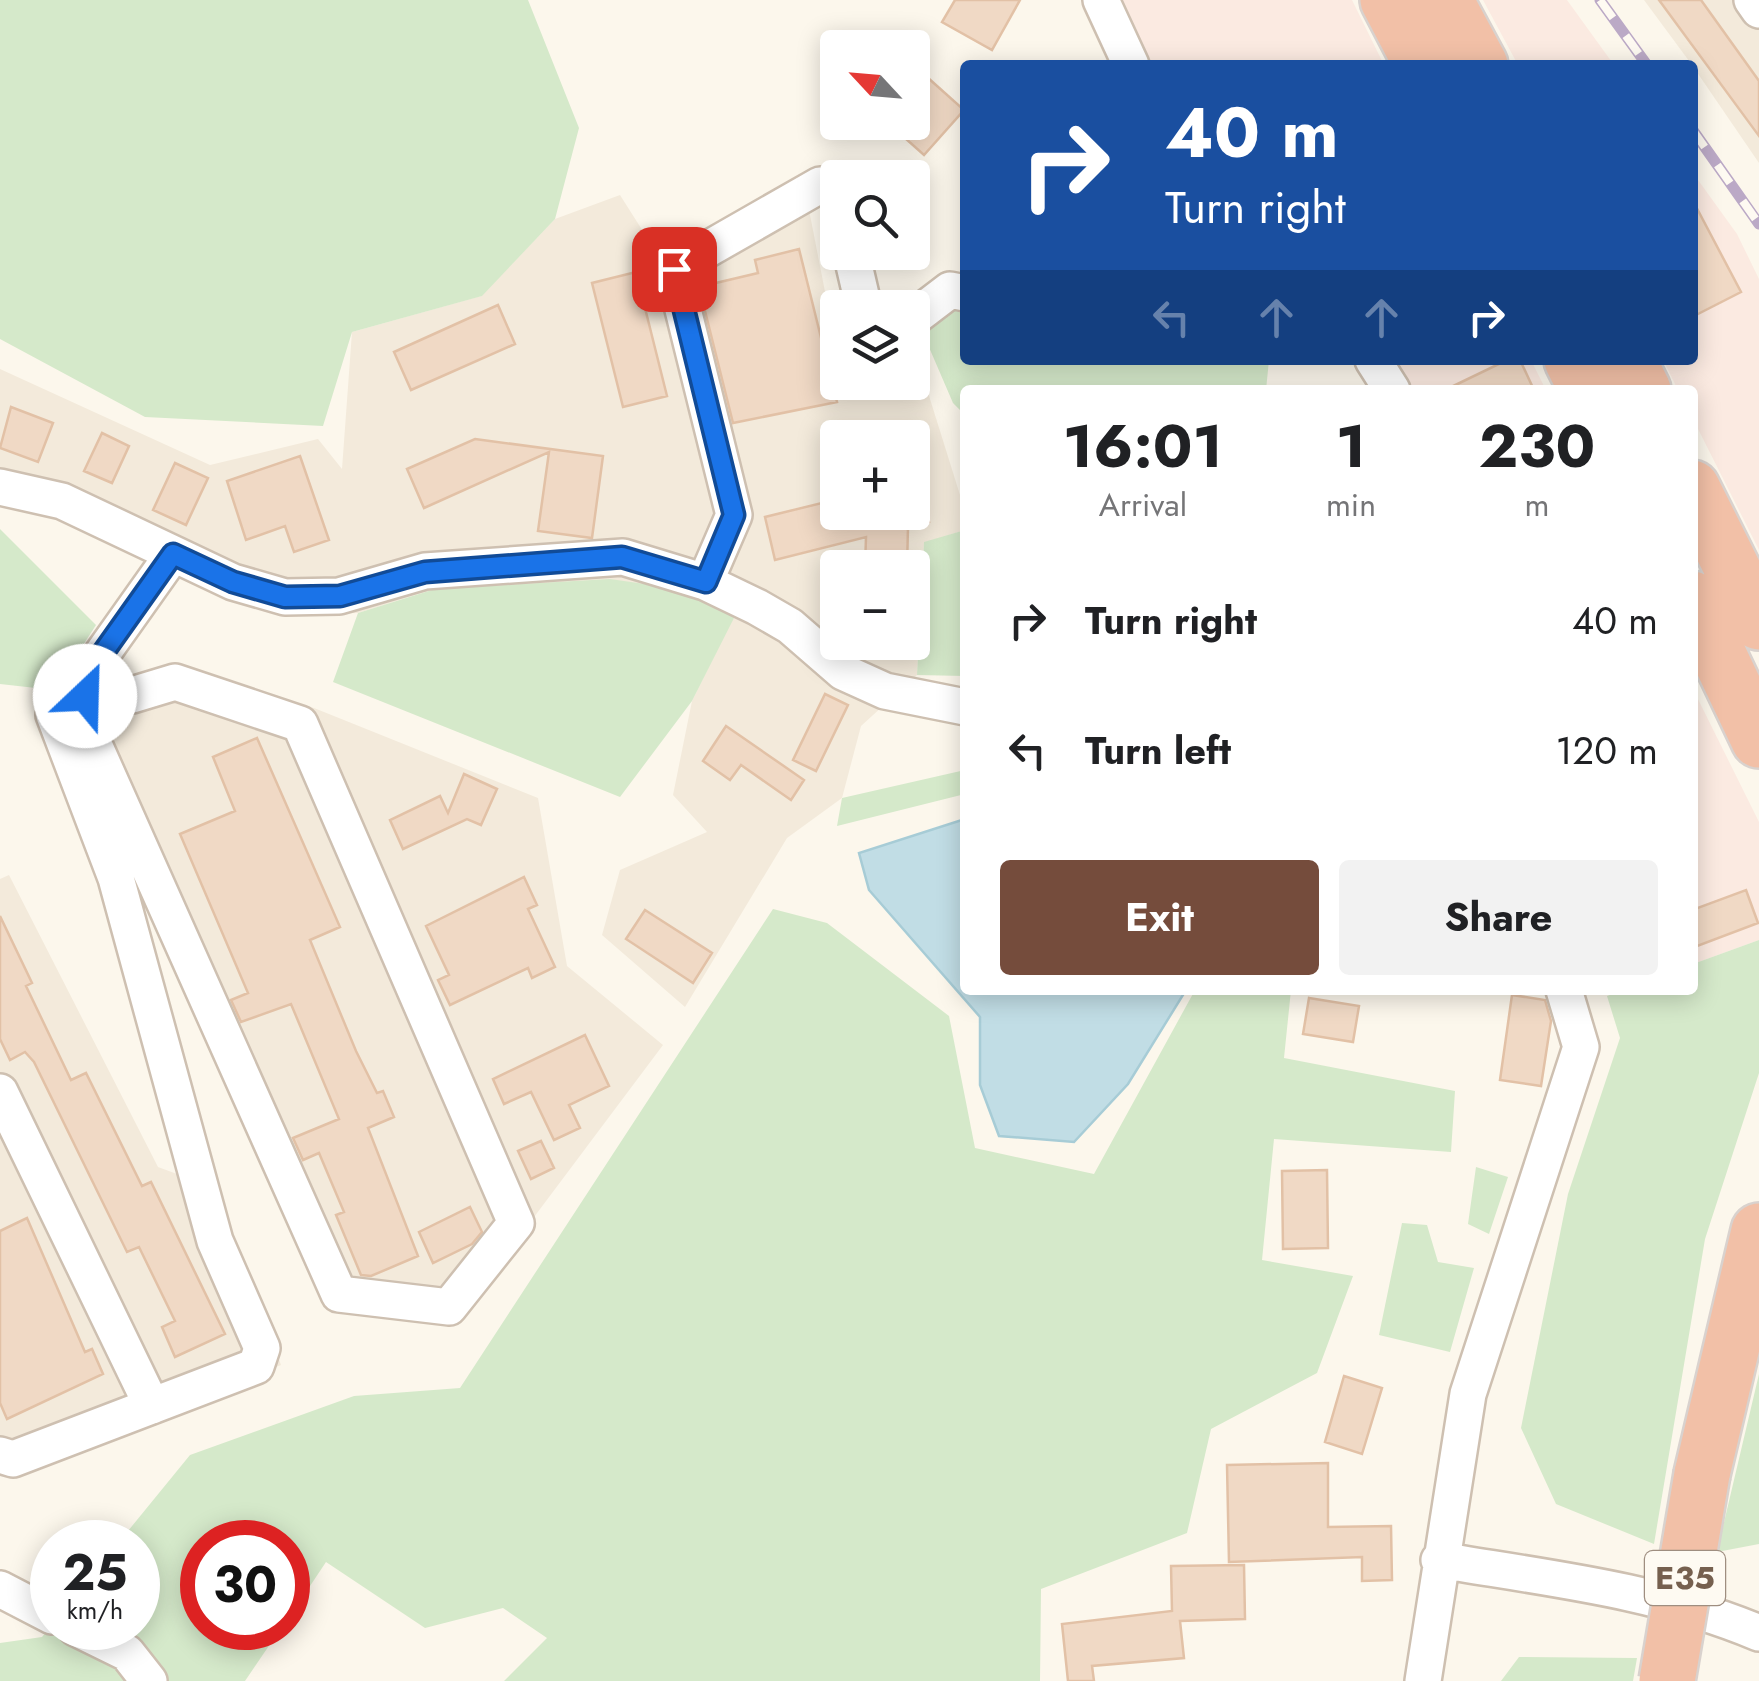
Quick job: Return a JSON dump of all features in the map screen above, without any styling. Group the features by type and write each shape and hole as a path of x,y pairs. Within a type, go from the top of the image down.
{"highway":[{"path":"1388,0 1419,60"},
{"path":"1445,0 1477,60"},
{"path":"1698,515 1722,622 1759,740"},
{"name":"E35","path":"1667,1681 1702,1474 1759,1231"}],"street":[{"path":"1101,0 1130,60"},
{"path":"1752,0 1759,10"},
{"path":"706,582 734,515 674,269 820,185"},
{"path":"930,305 950,290 960,293"},
{"path":"0,486 62,501 233,582 285,597 340,596 425,572 622,557 706,582 790,626 843,672 885,690 960,706"},
{"path":"0,1455 13,1459 256,1366 262,1348 215,1241 116,878 54,715 62,698 85,696 132,696 174,682 300,724 516,1223 448,1307 339,1294 92,740 85,696 95,664 173,554"},
{"path":"1422,1681 1468,1394 1581,1046 1566,995"},
{"path":"0,1092 152,1406"},
{"path":"1439,1560 1594,1585 1686,1606 1759,1633"},
{"path":"0,1590 30,1605"},
{"path":"121,1650 149,1681"}],"shaded area":[{"path":"1118,0 1352,0 1382,60 1148,60"},
{"path":"1483,0 1567,0 1610,60 1515,60"},
{"path":"1644,0 1759,0 1759,163 1698,74 1698,60 1688,60"},
{"path":"802,174 825,290 820,290 820,400 930,399 960,495 960,532 924,543 924,550 820,550 820,660 918,660 917,675 861,726 842,798 787,838 685,1007 602,935 620,870 707,832 673,795 692,701 734,616 435,589 358,613 282,615 61,514 0,499 0,369 210,465 318,439 342,469 352,332 481,296 555,219 620,195 665,266"},
{"path":"1698,180 1737,234 1759,279 1759,550 1698,429 1698,385 1676,385 1666,365 1698,365"},
{"path":"1386,365 1534,365 1544,385 1397,385"},
{"path":"170,670 314,708 538,798 567,966 663,1045 456,1321 334,1305 54,690"},
{"path":"1698,699 1759,822 1759,940 1698,962"},
{"path":"9,875 158,1167 215,1188 281,1365 12,1471 0,1466 0,879"}],"green space":[{"path":"0,0 528,0 579,128 555,219 482,296 352,332 323,426 145,417 0,339"},
{"path":"949,305 960,307 960,365 1268,365 1266,385 960,385 960,410 953,403 930,350 930,323"},
{"path":"0,529 96,625 54,690 0,684"},
{"path":"960,531 960,676 917,675 918,660 930,660 930,550 924,550 924,542"},
{"path":"610,579 687,590 735,616 692,701 620,797 333,682 358,613 435,589"},
{"path":"960,771 960,795 837,826 842,798"},
{"path":"773,909 827,923 949,1016 975,1148 1094,1174 1192,995 1290,995 1284,1058 1455,1091 1451,1152 1274,1139 1262,1260 1353,1276 1317,1373 1211,1429 1187,1533 1041,1589 1040,1681 504,1681 547,1638 503,1608 425,1628 326,1562 310,1586 310,1520 180,1520 180,1650 266,1650 245,1681 0,1681 0,1643 30,1639 30,1650 160,1650 160,1520 137,1520 190,1455 354,1396 460,1388"},
{"path":"1759,940 1759,1073 1705,1239 1654,1544 1556,1504 1521,1428 1568,1194 1620,1038 1607,996 1698,995 1698,962"},
{"path":"1476,1167 1508,1177 1489,1234 1468,1224"},
{"path":"1402,1223 1427,1225 1438,1262 1474,1268 1450,1352 1379,1335"},
{"path":"1759,1374 1759,1544 1717,1552"},
{"path":"1519,1657 1637,1658 1633,1681 1501,1681"}],"water":[{"path":"960,821 960,994 869,890 859,853"},
{"path":"961,995 1183,995 1128,1084 1074,1142 999,1136 980,1085 980,1017"}],"building":[{"path":"955,0 1020,0 992,50 942,22"},
{"path":"1659,0 1701,0 1759,81 1759,136"},
{"path":"930,80 960,106 960,114 924,155 907,140 930,140"},
{"path":"1698,210 1741,292 1698,314"},
{"path":"799,249 820,334 820,400 837,402 733,423 699,287 758,273 755,260"},
{"path":"636,272 667,396 623,407 592,283"},
{"path":"498,305 515,344 411,390 394,352"},
{"path":"1497,365 1522,365 1532,385 1455,385"},
{"path":"11,407 53,423 38,462 0,448"},
{"path":"102,433 129,446 112,483 84,471"},
{"path":"475,439 603,456 592,538 538,531 549,452 424,508 407,469"},
{"path":"300,456 329,540 294,552 285,526 246,540 227,481"},
{"path":"175,463 208,478 186,525 153,510"},
{"path":"820,503 820,530 908,530 907,550 866,550 866,537 775,560 765,517"},
{"path":"825,694 848,705 816,771 793,760"},
{"path":"726,726 804,780 791,800 741,765 730,780 703,761"},
{"path":"257,738 340,927 310,940 356,1051 377,1093 383,1091 394,1117 368,1128 418,1256 371,1276 361,1275 336,1215 344,1212 319,1153 303,1160 293,1138 339,1119 291,1004 241,1022 231,1000 248,993 180,834 235,811 213,757"},
{"path":"464,774 497,789 481,825 467,819 403,849 390,820 440,796 448,813"},
{"path":"524,877 537,905 528,909 555,967 532,978 528,968 450,1005 438,980 449,975 426,926"},
{"path":"1746,890 1758,923 1698,946 1698,908"},
{"path":"645,910 712,953 693,983 626,939"},
{"path":"0,916 32,983 26,986 71,1080 86,1073 142,1186 151,1182 225,1334 175,1357 162,1327 175,1321 139,1247 127,1252 34,1062 25,1052 10,1060 0,1039"},
{"path":"1512,995 1545,1000 1551,1021 1541,1086 1500,1080"},
{"path":"1309,998 1359,1006 1353,1042 1303,1034"},
{"path":"585,1035 609,1086 569,1105 580,1128 554,1140 531,1092 504,1104 493,1079"},
{"path":"541,1141 554,1168 531,1179 518,1151"},
{"path":"1327,1170 1328,1248 1283,1249 1282,1171"},
{"path":"470,1207 482,1232 472,1244 433,1263 419,1232"},
{"path":"27,1218 85,1352 92,1349 103,1374 7,1419 0,1403 0,1231"},
{"path":"1344,1376 1382,1388 1362,1454 1325,1442"},
{"path":"1328,1463 1328,1527 1391,1526 1392,1580 1362,1581 1362,1557 1229,1562 1227,1465"},
{"path":"1244,1565 1245,1619 1180,1621 1184,1658 1092,1666 1094,1681 1068,1681 1062,1624 1172,1611 1171,1566"}],"railway":[{"path":"1600,0 1643,60"},
{"path":"1698,138 1759,224"}],"route":[{"path":"85,696 95,664 173,554 233,582 285,597 340,596 425,572 622,557 706,582 734,515 674,269"}]}
